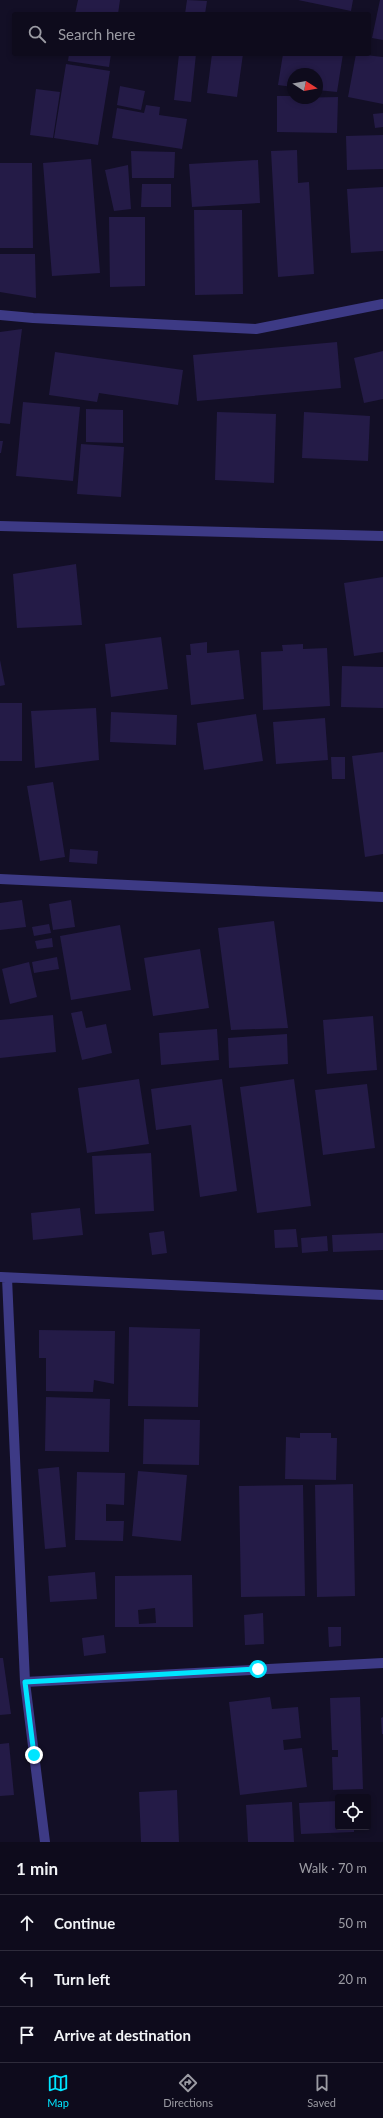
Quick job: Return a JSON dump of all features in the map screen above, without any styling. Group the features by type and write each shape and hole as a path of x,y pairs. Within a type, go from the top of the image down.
{"street":[{"path":"0,315 256,329 383,304"},
{"path":"0,526 383,536"},
{"path":"0,880 383,897"},
{"path":"44,1842 25,1682 3,1278 383,1295"},
{"path":"25,1682 383,1663"}],"building":[{"path":"78,0 120,0 118,12 75,12"},
{"path":"187,0 207,1 205,12 185,12"},
{"path":"298,0 353,0 351,11"},
{"path":"380,0 383,0 383,40 372,38"},
{"path":"69,56 111,56 109,67 68,61"},
{"path":"179,56 196,56 191,102 174,100"},
{"path":"212,56 243,56 237,97 207,93"},
{"path":"283,56 343,56 337,92 323,91 323,68 287,68 287,86 278,85"},
{"path":"356,56 383,57 383,104 348,97"},
{"path":"66,64 110,71 98,145 54,138"},
{"path":"120,86 145,91 141,110 117,105"},
{"path":"36,89 60,92 53,138 30,135"},
{"path":"277,96 287,96 287,104 323,104 323,97 338,97 337,133 277,132"},
{"path":"146,105 160,107 159,115 187,119 182,149 112,138 117,108 144,113"},
{"path":"383,113 383,127 375,128 373,114"},
{"path":"383,135 383,169 347,170 346,136"},
{"path":"297,150 298,183 309,182 314,274 278,277 271,151"},
{"path":"131,151 175,152 174,178 132,178"},
{"path":"91,159 100,273 52,276 43,163"},
{"path":"258,160 260,203 192,207 189,164"},
{"path":"0,163 32,163 33,248 0,248"},
{"path":"128,165 131,209 114,211 105,170"},
{"path":"142,184 171,184 171,207 141,207"},
{"path":"383,187 383,251 351,253 347,189"},
{"path":"194,210 242,210 243,294 195,295"},
{"path":"109,217 145,217 145,286 110,287"},
{"path":"0,254 35,254 36,298 0,292"},
{"path":"22,329 10,424 0,423 0,332"},
{"path":"337,342 341,388 197,401 193,355"},
{"path":"383,351 383,399 364,403 354,358"},
{"path":"55,352 183,370 178,405 99,393 97,402 49,395"},
{"path":"23,402 80,407 73,481 16,476"},
{"path":"86,409 123,410 123,443 86,442"},
{"path":"217,412 276,414 274,483 215,480"},
{"path":"304,412 370,416 368,461 302,458"},
{"path":"0,441 3,441 1,453 0,453"},
{"path":"81,444 124,447 121,497 77,494"},
{"path":"76,564 82,625 17,628 13,574"},
{"path":"383,577 383,652 354,656 344,583"},
{"path":"161,637 168,689 111,697 105,644"},
{"path":"207,642 207,653 239,650 244,699 191,705 186,655 191,655 190,644"},
{"path":"303,644 303,649 327,648 330,706 263,710 261,652 283,651 282,645"},
{"path":"0,660 5,685 0,686"},
{"path":"342,666 383,667 383,708 341,707"},
{"path":"0,703 22,703 22,761 0,761"},
{"path":"96,708 99,760 35,768 31,711"},
{"path":"111,712 177,715 176,745 110,742"},
{"path":"256,714 263,761 204,770 197,723"},
{"path":"325,718 328,760 276,764 273,722"},
{"path":"383,752 383,854 365,857 352,756"},
{"path":"331,757 345,757 345,779 332,779"},
{"path":"53,782 65,857 40,861 27,786"},
{"path":"70,849 98,851 97,864 69,862"},
{"path":"22,900 26,927 0,930 0,903"},
{"path":"71,900 75,927 53,930 49,904"},
{"path":"274,921 288,1028 231,1030 218,928"},
{"path":"49,924 51,933 34,936 32,927"},
{"path":"120,925 131,990 71,1000 60,936"},
{"path":"52,938 53,947 37,949 35,941"},
{"path":"200,949 209,1008 153,1016 144,958"},
{"path":"57,957 59,969 34,973 32,962"},
{"path":"29,962 37,997 10,1004 2,969"},
{"path":"82,1011 86,1028 106,1024 112,1053 82,1060 71,1013"},
{"path":"53,1015 56,1052 0,1058 0,1020"},
{"path":"373,1016 377,1070 327,1074 323,1020"},
{"path":"217,1029 219,1060 161,1065 159,1033"},
{"path":"287,1034 288,1064 229,1068 228,1038"},
{"path":"139,1079 149,1144 87,1153 78,1088"},
{"path":"222,1079 237,1191 200,1197 191,1125 156,1130 151,1089"},
{"path":"294,1079 311,1206 257,1213 240,1087"},
{"path":"367,1084 375,1148 323,1155 315,1090"},
{"path":"151,1153 154,1211 95,1214 92,1156"},
{"path":"80,1208 83,1235 33,1240 31,1213"},
{"path":"296,1229 298,1247 275,1248 274,1230"},
{"path":"164,1231 167,1253 152,1255 149,1233"},
{"path":"383,1233 383,1250 333,1252 332,1235"},
{"path":"327,1236 328,1251 302,1253 301,1238"},
{"path":"129,1327 200,1329 198,1407 128,1406"},
{"path":"39,1330 115,1331 114,1384 94,1380 93,1392 46,1391 46,1358 39,1358"},
{"path":"46,1397 110,1399 109,1452 45,1451"},
{"path":"144,1419 200,1420 199,1465 143,1464"},
{"path":"300,1433 331,1433 331,1438 337,1438 336,1480 285,1479 286,1437 300,1438"},
{"path":"59,1467 66,1547 45,1549 38,1469"},
{"path":"138,1471 187,1475 181,1541 132,1536"},
{"path":"77,1472 125,1473 124,1505 106,1504 106,1521 124,1521 123,1541 75,1540"},
{"path":"353,1484 355,1596 317,1597 315,1485"},
{"path":"303,1485 305,1596 241,1597 239,1486"},
{"path":"95,1572 97,1599 50,1602 48,1576"},
{"path":"192,1575 193,1627 115,1627 115,1576","holes":["155,1608 156,1623 139,1624 138,1610"]},
{"path":"263,1613 264,1644 245,1645 244,1615"},
{"path":"328,1627 341,1627 341,1646 329,1647"},
{"path":"104,1635 106,1653 84,1656 82,1638"},
{"path":"0,1658 3,1658 11,1714 0,1715"},
{"path":"270,1697 272,1709 298,1707 301,1738 283,1740 284,1750 302,1748 307,1787 240,1795 229,1702"},
{"path":"360,1697 363,1789 333,1790 332,1757 338,1757 338,1750 332,1750 330,1698"},
{"path":"383,1717 383,1734 382,1734 381,1718"},
{"path":"9,1743 14,1795 0,1796 0,1744"},
{"path":"177,1790 179,1842 141,1842 139,1792"},
{"path":"335,1801 335,1830 354,1830 354,1832 301,1834 299,1803"},
{"path":"292,1802 294,1842 248,1842 246,1805"}],"route":[{"path":"34,1755 25,1682 258,1669"}]}
